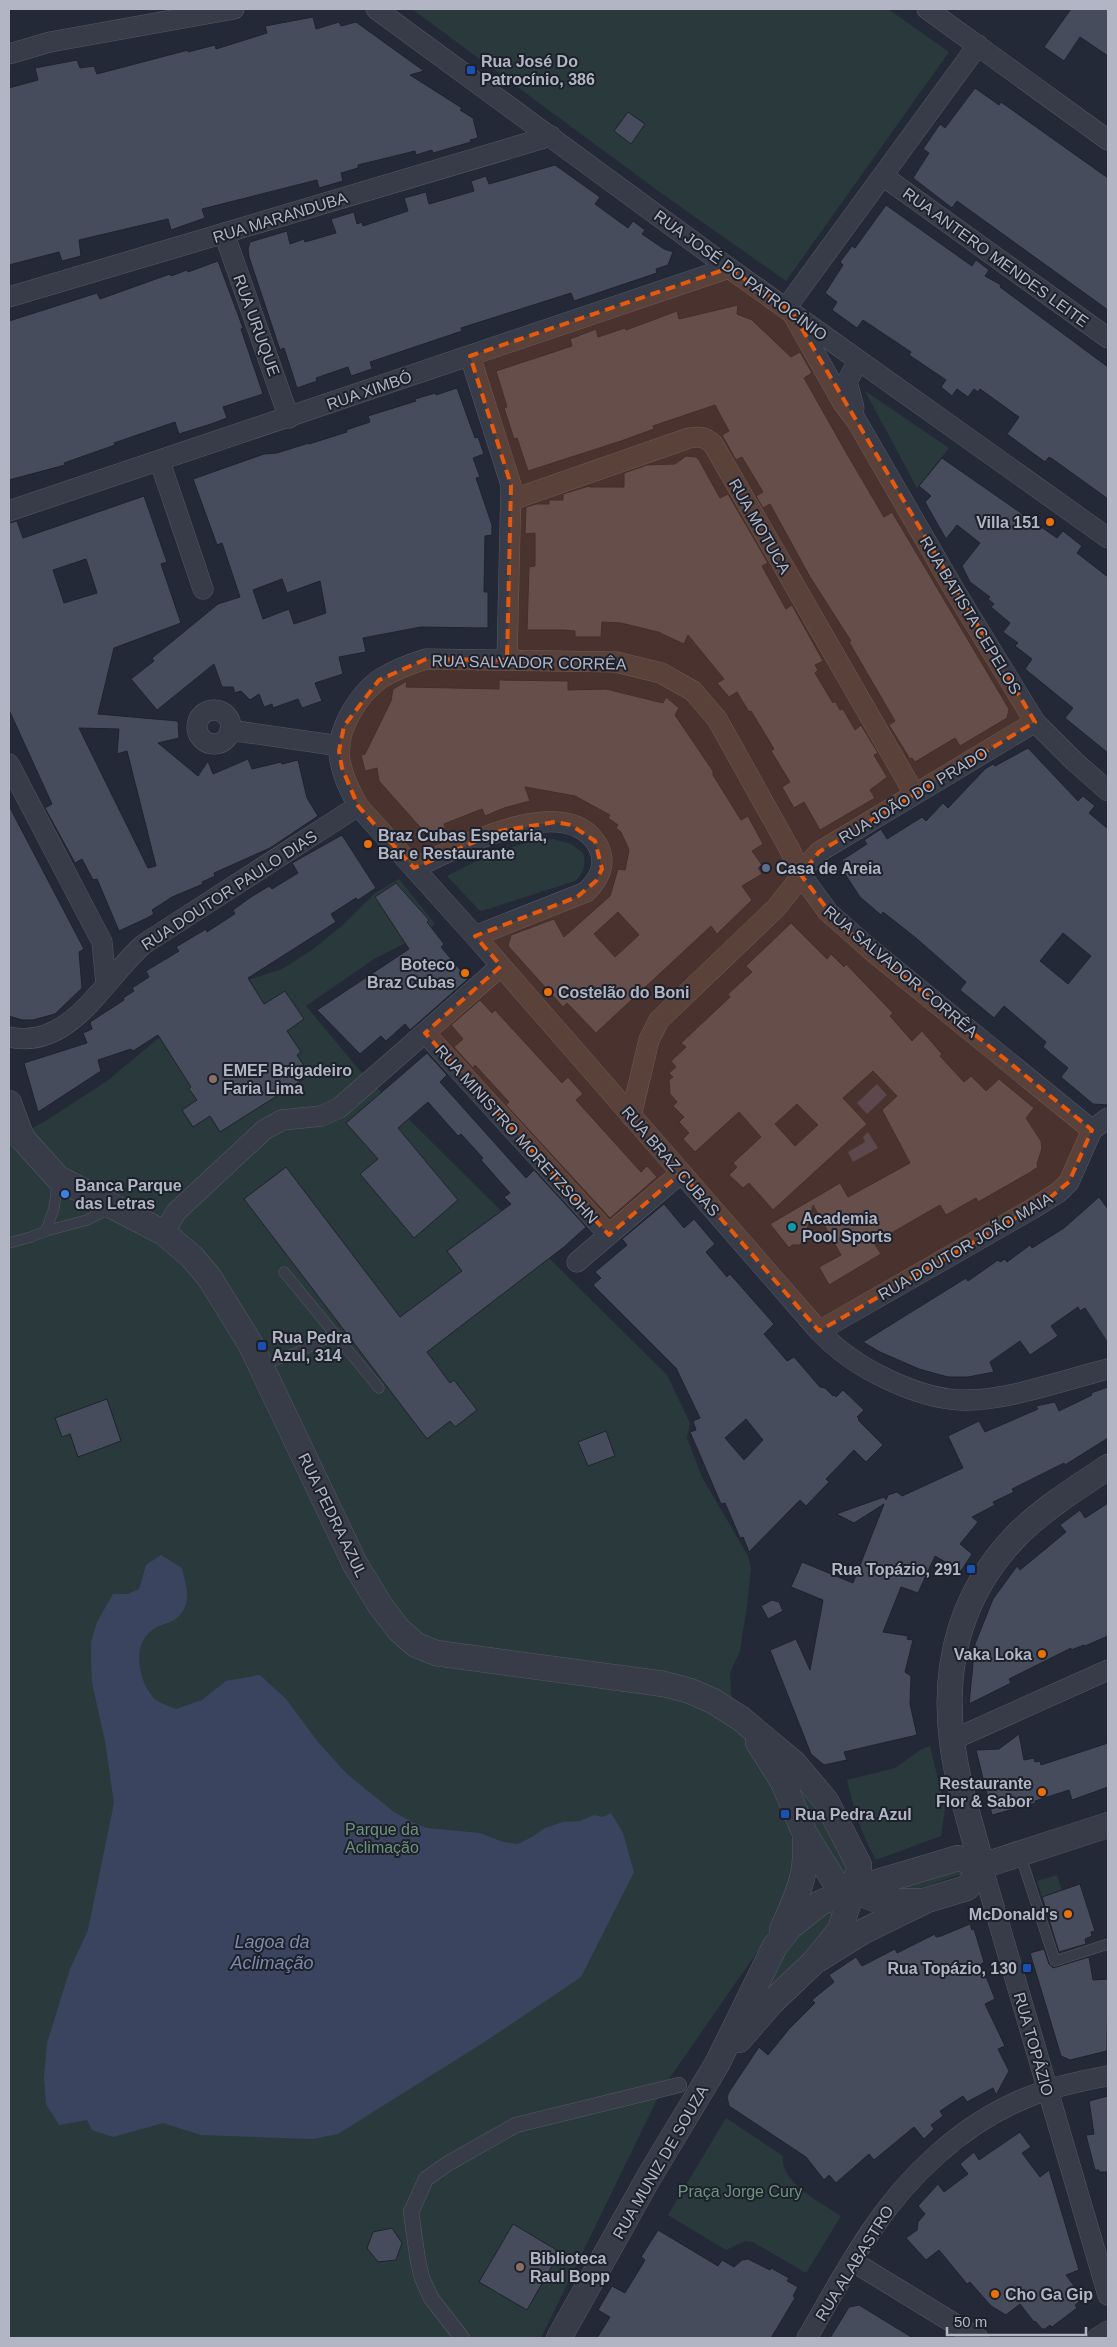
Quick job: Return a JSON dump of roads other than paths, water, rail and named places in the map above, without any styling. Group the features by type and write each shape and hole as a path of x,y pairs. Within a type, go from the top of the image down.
{"street":[{"path":"9,54 50,42 234,9"},
{"name":"RUA JOSÉ DO PATROCÍNIO","path":"376,9 858,361 1108,538"},
{"path":"927,9 1108,140"},
{"path":"789,310 978,45"},
{"name":"RUA MARANDUBA","path":"9,297 551,136"},
{"name":"RUA ANTERO MENDES LEITE","path":"883,176 1108,338"},
{"name":"RUA URUQUE","path":"224,233 289,418"},
{"name":"RUA XIMBÓ","path":"9,512 730,268"},
{"name":"RUA BATISTA CEPELOS","path":"789,310 843,403 856,420 955,592 1035,722 1074,761 1108,791"},
{"path":"470,356 511,485 507,660"},
{"name":"RUA BATISTA CEPELOS","path":"856,420 847,382 858,361"},
{"name":"RUA MOTUCA","path":"511,500 689,438 698,436 706,438 712,444 914,794"},
{"path":"160,462 203,590"},
{"name":"RUA SALVADOR CORRÊA","path":"340,746 344,726 360,700 379,680 403,667 426,659 628,663 661,673 692,690 717,719 790,850 801,875 817,899 838,923 1100,1124"},
{"name":"RUA JOÃO DO PRADO","path":"631,1116 649,1040 659,1020 776,907 819,852 1035,722"},
{"path":"230,730 340,746"},
{"name":"RUA BRAZ CUBAS","path":"340,746 342,768 347,785 358,806 501,966 819,1331 852,1360 904,1387 951,1399 984,1398 1108,1369"},
{"path":"9,764 102,942 106,984"},
{"name":"RUA DOUTOR PAULO DIAS","path":"9,1037 28,1039 43,1037 60,1030 74,1018 144,944 358,806"},
{"path":"414,868 500,832 537,822 555,822 571,825 595,841 601,854 602,869 596,881 586,892 474,936"},
{"path":"164,1233 176,1212 264,1130 282,1120 321,1116 335,1111 501,966"},
{"name":"RUA MINISTRO MORETZSOHN","path":"425,1033 609,1236"},
{"path":"9,1103 15,1133"},
{"name":"RUA DOUTOR JOÃO MAIA","path":"819,1331 1032,1209 1058,1192 1069,1182 1100,1124"},
{"name":"RUA PEDRA AZUL","path":"15,1133 58,1178 164,1233 192,1257 209,1277 242,1330 260,1365 355,1564 380,1605 399,1630 416,1645 436,1653 664,1684 713,1700 740,1718 794,1762 814,1785 833,1813 859,1865 852,1890 841,1887 831,1879 805,1834 783,1782 750,1728"},
{"path":"577,1262 682,1173"},
{"name":"RUA TOPÁZIO","path":"1108,1467 1054,1503 1020,1532 983,1577 964,1613 956,1640 950,1680 952,1740 982,1866 1108,2296"},
{"path":"952,1740 1108,1670"},
{"path":"982,1866 1108,1825"},
{"path":"775,1946 803,1881 806,1854 805,1834"},
{"name":"RUA MUNIZ DE SOUZA","path":"559,2338 648,2177 717,2064 775,1946 804,1914 820,1903 852,1890 958,1858 982,1866 967,1888 927,1900 864,1931 814,1962 772,2002 717,2064"},
{"path":"814,1962 840,1930 852,1890 882,1902 927,1900"},
{"name":"RUA ALABASTRO","path":"808,2338 852,2261 887,2209 904,2188 940,2153 979,2123 1021,2100 1048,2090 1108,2076"},
{"path":"462,2338 431,2298 420,2270 411,2212 426,2179 469,2150 516,2125 679,2085"},
{"path":"852,2261 978,2338"},
{"path":"1097,2338 1108,2331"}],"lane":[{"path":"46,1230 54,1208 58,1178"},
{"path":"9,1243 31,1237 46,1230 87,1220 115,1206"},
{"path":"284,1272 379,1388"},
{"path":"260,1365 296,1353 334,1335"},
{"path":"1020,1854 1055,1961 1108,1944"}],"water":[{"path":"877,1084 887,1095 867,1114 857,1103"},
{"path":"868,1132 878,1148 853,1162 848,1152 865,1142 863,1137"},
{"name":"Lagoa da Aclimação","path":"161,1555 182,1568 187,1602 179,1616 150,1632 144,1638 141,1646 139,1664 141,1673 147,1689 156,1700 176,1709 202,1700 226,1681 260,1675 286,1699 318,1742 347,1774 394,1812 414,1823 427,1828 480,1833 503,1842 518,1844 545,1828 563,1822 580,1821 594,1815 603,1817 611,1813 623,1833 634,1872 581,1977 486,2041 338,2134 313,2139 201,2135 163,2123 113,2137 92,2130 87,2120 59,2125 46,2104 44,2078 47,2043 70,1969 88,1930 114,1803 105,1741 92,1683 91,1642 97,1622 113,1594 128,1594 139,1589 146,1565"}],"place":[{"name":"Rua José Do Patrocínio, 386","path":"471,70"},
{"name":"Villa 151","path":"1050,522"},
{"name":"Braz Cubas Espetaria, Bar e Restaurante","path":"368,844"},
{"name":"Casa de Areia","path":"766,868"},
{"name":"Boteco Braz Cubas","path":"465,973"},
{"name":"Costelão do Boni","path":"548,992"},
{"name":"EMEF Brigadeiro Faria Lima","path":"213,1079"},
{"name":"Banca Parque das Letras","path":"65,1194"},
{"name":"Academia Pool Sports","path":"792,1227"},
{"name":"Rua Pedra Azul, 314","path":"262,1346"},
{"name":"Rua Topázio, 291","path":"971,1569"},
{"name":"Vaka Loka","path":"1042,1654"},
{"name":"Restaurante Flor & Sabor","path":"1042,1792"},
{"name":"Rua Pedra Azul","path":"785,1814"},
{"name":"McDonald's","path":"1068,1914"},
{"name":"Rua Topázio, 130","path":"1027,1968"},
{"name":"Biblioteca Raul Bopp","path":"520,2267"},
{"name":"Cho Ga Gip","path":"995,2294"}],"park label":[{"name":"Parque da Aclimação","path":"382,1838"},
{"name":"Praça Jorge Cury","path":"740,2191"}]}
